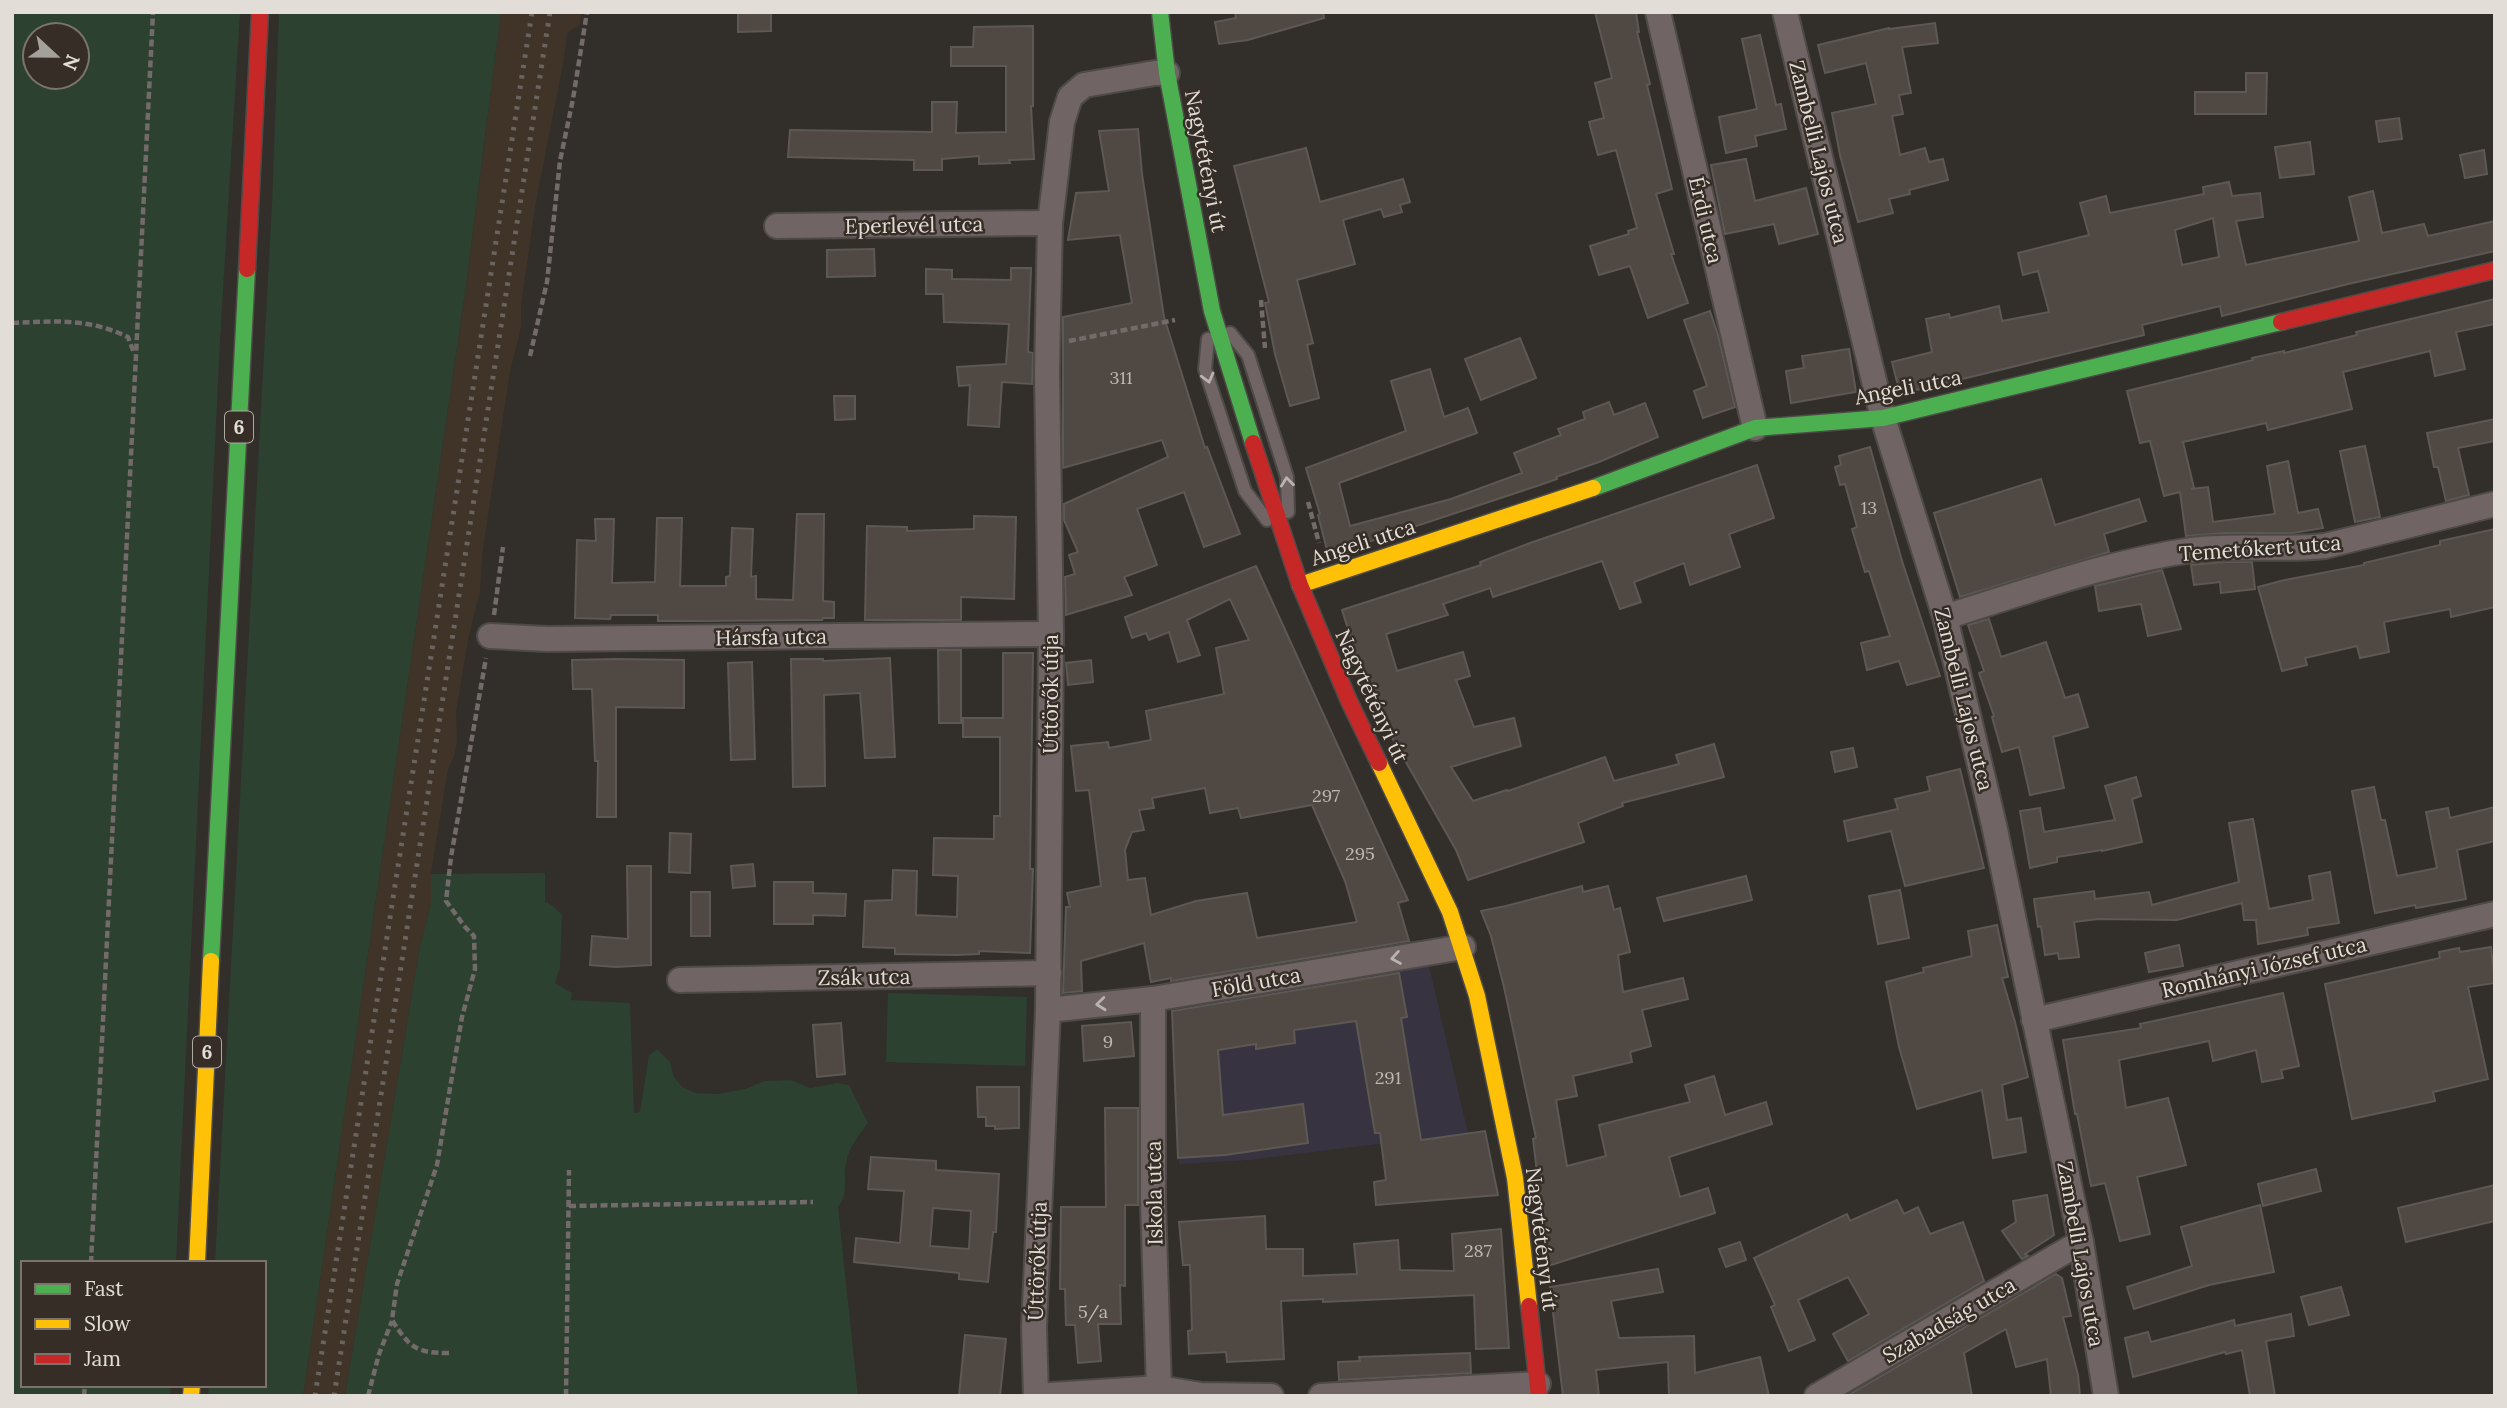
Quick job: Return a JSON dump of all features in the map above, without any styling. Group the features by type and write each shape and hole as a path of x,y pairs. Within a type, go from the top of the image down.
{"main road":[{"name":"6","path":"197,1261 216,841 260,12"},
{"name":"Nagytétényi út","path":"1160,12 1167,74 1212,311 1234,387 1300,585 1349,701 1450,912 1480,1008 1515,1178 1539,1390"},
{"name":"Angeli utca","path":"1300,585 1596,487 1755,428 1883,418 2495,270"}],"street":[{"name":"Érdi utca","path":"1658,12 1755,428"},
{"name":"Zambelli Lajos utca","path":"1785,12 1883,418 1945,617 1994,825 2081,1242 2106,1396"},
{"name":"Úttörők útja","path":"1036,1396 1034,1328 1049,973 1050,223 1062,122 1069,97 1084,85 1155,73 1167,74"},
{"name":"Eperlevél utca","path":"777,226 1050,223"},
{"name":"Temetőkert utca","path":"1945,617 2111,566 2219,547 2296,549 2325,546 2495,504"},
{"name":"Hársfa utca","path":"491,636 547,639 1051,634"},
{"name":"Romhányi József utca","path":"2034,1020 2495,914"},
{"name":"Föld utca","path":"1048,1010 1153,999 1463,947"},
{"name":"Zsák utca","path":"680,980 1049,973"},
{"name":"Iskola utca","path":"1153,999 1153,1202 1159,1388"},
{"name":"Szabadság utca","path":"1817,1396 2081,1242"},
{"path":"1036,1396 1159,1388 1201,1395 1271,1396"},
{"path":"1321,1396 1539,1390"}],"lane":[{"path":"1212,311 1248,355 1287,477 1289,550"},
{"path":"1212,311 1205,369 1245,491 1289,550"}],"path":[{"path":"91,1261 153,12"},
{"path":"530,356 547,282 560,161 587,12"},
{"path":"1261,300 1266,361"},
{"path":"12,323 70,320 105,326 128,337 135,357"},
{"path":"1048,345 1175,320"},
{"path":"369,1396 379,1354 392,1321 397,1284 437,1165 463,1017 475,969 474,936 446,901 451,857 491,636 503,547"},
{"path":"566,1396 569,1170"},
{"path":"569,1206 813,1202"},
{"path":"392,1321 406,1342 426,1353 449,1353"}],"shaded area":[{"path":"501,12 582,12 580,25 567,33 536,201 521,305 521,327 510,372 483,549 480,591 468,640 456,712 455,754 448,769 431,874 431,903 420,946 345,1396 303,1396 466,286"},
{"path":"1429,966 1468,1133 1248,1160 1179,1164 1172,1007"}],"green space":[{"path":"12,12 240,12 220,340 176,1261 21,1261 21,1387 171,1387 170,1396 12,1396"},
{"path":"279,12 501,12 466,286 303,1396 208,1396 209,1387 266,1387 266,1261 215,1261 272,204"},
{"path":"545,873 545,902 562,915 560,968 555,983 572,993 571,1000 630,1003 634,1113 640,1112 649,1055 657,1049 670,1062 674,1077 682,1087 695,1093 717,1094 745,1089 765,1081 791,1080 810,1088 837,1083 849,1085 868,1123 850,1150 845,1169 844,1193 838,1207 858,1396 345,1396 420,946 431,903 431,874"},
{"path":"888,993 1027,997 1025,1066 886,1062"}],"building":[{"path":"738,12 771,12 771,31 738,32"},
{"path":"1235,12 1323,12 1324,18 1248,40 1219,44 1215,22 1236,18"},
{"path":"1595,12 1636,12 1637,32 1650,84 1647,85 1672,189 1656,194 1674,254 1671,254 1688,303 1648,318 1630,266 1599,275 1590,246 1629,234 1628,231 1637,228 1616,150 1598,155 1589,122 1604,118 1595,83 1612,78"},
{"path":"1935,23 1938,43 1902,47 1911,93 1899,95 1903,114 1892,116 1900,155 1925,148 1929,162 1943,159 1948,180 1909,190 1910,194 1889,199 1893,213 1858,222 1832,113 1876,104 1866,63 1825,73 1818,45 1889,28"},
{"path":"1033,26 1031,106 1034,159 979,164 979,156 942,159 942,170 914,170 914,160 788,157 790,130 932,132 932,102 957,102 956,133 1006,132 1006,66 951,66 951,47 973,47 974,27"},
{"path":"1760,35 1776,105 1781,104 1786,129 1755,136 1757,146 1726,153 1719,117 1757,109 1742,39"},
{"path":"2246,73 2267,73 2266,114 2195,114 2195,92 2246,92"},
{"path":"2399,118 2402,139 2379,142 2376,121"},
{"path":"1138,129 1142,174 1164,317 1205,448 1207,447 1240,534 1204,547 1184,492 1137,509 1157,565 1124,577 1132,595 1066,615 1065,577 1075,574 1069,555 1078,552 1064,520 1064,504 1168,457 1162,440 1063,468 1063,317 1132,303 1120,235 1068,240 1076,193 1109,191 1099,131"},
{"path":"2310,142 2314,174 2280,178 2275,147"},
{"path":"1306,148 1320,202 1403,179 1410,202 1400,205 1402,212 1384,217 1381,209 1343,220 1355,264 1297,280 1313,343 1307,345 1319,398 1290,406 1275,354 1265,303 1269,302 1234,166"},
{"path":"2484,150 2487,174 2465,178 2460,155"},
{"path":"1746,159 1755,201 1806,188 1818,234 1779,244 1774,224 1725,234 1711,165"},
{"path":"2229,182 2232,196 2260,193 2263,217 2236,221 2246,265 2359,241 2349,197 2373,191 2382,233 2424,224 2428,236 2495,221 2495,251 2222,316 2220,306 2142,325 2144,335 1900,394 1892,362 1932,352 1926,319 1949,314 1950,318 1999,306 2002,321 2049,312 2038,271 2023,275 2018,253 2089,235 2080,203 2106,196 2110,213 2204,194 2203,187","holes":["2213,218 2219,257 2182,265 2175,230"]},
{"path":"874,249 875,276 827,277 827,250"},
{"path":"1011,268 1031,268 1028,352 1033,353 1032,384 1002,382 999,427 968,425 970,385 959,386 957,367 1006,364 1009,324 944,322 943,294 926,294 926,269 952,270 952,279 1011,280"},
{"path":"2495,299 2495,324 2456,332 2465,369 2435,376 2430,351 2343,372 2352,409 2268,430 2266,423 2183,442 2194,488 2191,489 2208,487 2213,522 2275,514 2267,466 2288,461 2298,513 2318,509 2323,528 2293,533 2186,536 2180,492 2164,496 2150,441 2140,443 2127,391"},
{"path":"1710,311 1735,407 1703,418 1694,391 1707,386 1684,320"},
{"path":"1520,338 1536,378 1481,400 1465,359"},
{"path":"1849,349 1856,392 1791,403 1786,371 1804,368 1802,356"},
{"path":"1430,369 1444,417 1468,408 1477,433 1339,483 1350,526 1451,499 1522,473 1514,453 1561,435 1558,429 1585,419 1583,412 1609,402 1614,415 1645,403 1658,437 1556,477 1557,479 1332,554 1327,550 1318,515 1320,514 1306,468 1406,431 1391,381"},
{"path":"834,396 855,396 855,419 835,420"},
{"path":"2495,419 2495,441 2458,448 2469,495 2446,501 2438,467 2434,467 2427,433"},
{"path":"2365,446 2380,517 2355,522 2340,451"},
{"path":"1870,447 1902,561 1940,676 1907,685 1899,661 1867,670 1861,643 1890,636 1869,571 1865,572 1852,529 1857,527 1845,484 1840,485 1835,467 1841,465 1839,456"},
{"path":"1757,465 1774,518 1729,534 1740,567 1690,585 1684,563 1634,582 1641,602 1620,609 1602,561 1493,597 1490,588 1443,604 1448,615 1386,634 1397,671 1463,652 1470,676 1456,680 1474,727 1514,718 1521,746 1451,767 1473,801 1605,757 1614,781 1679,764 1676,755 1714,744 1724,777 1622,803 1623,806 1578,823 1584,842 1468,880 1456,850 1370,699 1342,610 1481,565 1480,562 1530,543"},
{"path":"2041,479 2055,525 2139,499 2146,521 2104,534 2109,552 1960,597 1934,513"},
{"path":"797,514 824,514 823,601 834,602 834,618 658,621 658,615 611,615 610,619 575,618 577,540 596,541 595,519 614,519 612,583 655,582 657,518 682,518 680,586 726,586 726,577 730,576 732,528 753,529 751,577 756,576 756,599 793,600"},
{"path":"974,516 1016,517 1014,599 961,597 961,620 865,620 867,526 907,527 907,531 974,529"},
{"path":"2495,529 2495,607 2451,617 2450,609 2384,622 2389,652 2360,658 2357,646 2305,658 2307,665 2282,671 2258,587 2364,565 2440,545 2440,541"},
{"path":"2252,562 2255,589 2221,593 2220,582 2194,585 2191,565"},
{"path":"1256,566 1408,900 1398,903 1409,941 1171,981 1171,978 1151,982 1144,943 1081,961 1082,991 1063,993 1066,907 1070,907 1067,893 1101,886 1089,790 1076,791 1071,746 1108,742 1109,748 1151,740 1146,711 1224,694 1216,648 1249,640 1230,599 1187,620 1200,655 1178,662 1169,632 1149,640 1146,633 1132,638 1125,617","holes":["1205,788 1210,813 1238,808 1241,818 1312,805 1345,881 1357,922 1257,938 1247,893 1196,901 1151,915 1145,878 1128,880 1125,850 1132,832 1144,830 1139,810 1154,808 1152,798"]},
{"path":"2162,570 2181,629 2148,636 2141,604 2099,611 2095,586"},
{"path":"1989,619 2001,657 2046,642 2065,698 2078,694 2088,727 2053,737 2064,788 2030,795 2019,747 2002,752 1992,717 1994,716 1979,673 1984,671 1968,625"},
{"path":"938,650 961,650 961,723 939,723"},
{"path":"1003,653 1033,653 1030,869 1033,869 1030,953 979,951 979,954 956,955 895,954 895,948 863,947 865,901 892,900 893,870 917,871 916,915 957,917 958,876 933,875 934,838 994,839 994,816 1000,816 1000,737 963,737 963,718 1003,718"},
{"path":"890,658 895,757 865,758 860,693 824,695 825,786 793,787 791,659 823,661"},
{"path":"572,660 684,660 684,708 616,707 616,817 597,817 598,761 595,761 592,689 573,689"},
{"path":"1091,660 1093,682 1068,685 1066,663"},
{"path":"752,662 755,759 731,760 728,663"},
{"path":"1853,748 1857,767 1835,772 1831,752"},
{"path":"1960,769 1984,868 1905,886 1891,831 1848,841 1844,821 1898,809 1895,799 1930,791 1927,777"},
{"path":"2136,777 2141,796 2132,799 2142,842 2057,857 2057,862 2030,868 2020,811 2040,808 2044,832 2115,820 2105,786"},
{"path":"2374,787 2381,820 2385,820 2397,876 2437,868 2426,812 2448,808 2450,818 2495,807 2495,841 2457,850 2466,899 2375,913 2352,791"},
{"path":"2253,819 2269,909 2313,900 2309,876 2330,872 2339,923 2307,928 2308,935 2258,944 2256,920 2244,920 2242,903 2177,920 2098,919 2074,922 2079,957 2059,959 2058,953 2045,955 2034,899 2094,891 2095,899 2149,892 2152,905 2239,882 2229,823"},
{"path":"670,833 691,834 690,873 669,872"},
{"path":"753,864 755,886 733,888 731,866"},
{"path":"627,866 651,866 651,965 590,965 592,936 628,939"},
{"path":"1746,876 1752,900 1664,921 1657,898"},
{"path":"774,882 813,882 813,893 846,894 845,916 813,915 813,924 774,924"},
{"path":"1582,886 1583,892 1608,886 1614,910 1620,908 1630,952 1618,955 1623,992 1683,978 1688,999 1642,1010 1651,1046 1630,1052 1632,1062 1573,1076 1577,1096 1556,1100 1567,1166 1606,1156 1599,1125 1690,1102 1685,1085 1714,1076 1725,1115 1766,1102 1772,1124 1669,1157 1680,1197 1708,1188 1715,1213 1548,1266 1533,1139 1536,1138 1504,987 1491,936 1481,911"},
{"path":"1900,890 1909,938 1878,944 1869,896"},
{"path":"691,892 710,892 710,936 691,936"},
{"path":"1997,925 2008,977 2002,978 2028,1077 2002,1085 2007,1120 2021,1118 2026,1152 1993,1158 1982,1090 1917,1109 1899,1047 1886,982 1924,972 1923,968 1972,956 1968,931"},
{"path":"2179,945 2183,966 2149,972 2145,953"},
{"path":"2491,947 2495,983 2468,987 2488,1079 2433,1092 2435,1101 2352,1119 2325,984 2440,958 2439,952"},
{"path":"1399,973 1407,1017 1401,1018 1421,1140 1485,1131 1498,1195 1376,1205 1374,1182 1386,1180 1380,1133 1375,1133 1356,1021 1294,1030 1295,1043 1256,1049 1256,1044 1218,1050 1223,1115 1303,1104 1308,1143 1225,1155 1178,1158 1172,1011"},
{"path":"2283,993 2299,1066 2281,1070 2283,1078 2262,1082 2256,1050 2213,1061 2209,1041 2119,1060 2126,1108 2168,1098 2186,1165 2137,1177 2150,1234 2120,1241 2105,1183 2091,1186 2075,1114 2063,1040 2141,1028 2140,1024"},
{"path":"1131,1022 1134,1056 1084,1061 1082,1026"},
{"path":"841,1023 845,1074 817,1077 813,1025"},
{"path":"977,1087 1019,1087 1019,1128 995,1129 995,1126 986,1126 986,1117 978,1117"},
{"path":"1105,1108 1138,1108 1138,1205 1125,1205 1125,1286 1120,1285 1121,1324 1098,1324 1101,1361 1078,1363 1075,1325 1066,1325 1065,1289 1060,1289 1061,1207 1106,1207"},
{"path":"871,1157 936,1161 936,1170 999,1174 996,1232 993,1232 988,1282 959,1279 959,1273 854,1262 856,1238 900,1243 904,1191 868,1189","holes":["933,1208 971,1211 969,1249 930,1246"]},
{"path":"2316,1169 2321,1191 2263,1206 2258,1184"},
{"path":"2495,1185 2495,1221 2406,1242 2398,1208"},
{"path":"2047,1195 2054,1235 2025,1254 2028,1256 2022,1259 2002,1231 2016,1222 2013,1201"},
{"path":"1897,1200 1904,1214 1918,1207 1930,1234 1963,1222 1984,1281 1848,1361 1833,1334 1869,1314 1848,1277 1798,1300 1815,1340 1789,1351 1771,1307 1775,1305 1754,1258 1847,1214 1850,1221"},
{"path":"2260,1205 2274,1272 2209,1285 2134,1309 2127,1287 2192,1266 2181,1227"},
{"path":"1265,1216 1266,1249 1303,1249 1303,1276 1357,1274 1354,1244 1398,1240 1400,1270 1454,1271 1452,1234 1501,1229 1509,1348 1476,1349 1474,1295 1323,1302 1323,1299 1281,1301 1284,1359 1227,1362 1226,1352 1189,1354 1188,1331 1192,1330 1190,1265 1183,1265 1179,1222"},
{"path":"1740,1242 1746,1260 1726,1267 1719,1249"},
{"path":"1658,1269 1663,1292 1611,1301 1619,1338 1694,1336 1695,1373 1760,1357 1769,1396 1669,1396 1668,1362 1596,1370 1599,1396 1563,1396 1550,1287"},
{"path":"2056,1274 2062,1278 2071,1316 2063,1317 2078,1375 2080,1396 2051,1396 2047,1359 2016,1367 2006,1329 1964,1353 1972,1396 1847,1396"},
{"path":"2341,1287 2349,1315 2309,1325 2301,1297"},
{"path":"2291,1314 2294,1336 2266,1341 2275,1396 2250,1396 2242,1350 2226,1354 2225,1352 2133,1377 2125,1338 2148,1332 2151,1342 2234,1320 2235,1326"},
{"path":"965,1335 1006,1339 1000,1396 959,1396"},
{"path":"1470,1353 1471,1373 1339,1380 1338,1362 1360,1361 1359,1357"}],"railway":[{"path":"315,1396 532,12"},
{"path":"334,1396 550,12"}],"traffic: fast":[{"path":"1160,12 1167,73 1212,311 1253,443"},
{"path":"211,961 247,269"},
{"path":"1593,488 1755,428 1883,418 2281,322"}],"traffic: slow":[{"path":"1300,585 1593,488"},
{"path":"1379,763 1450,912 1477,996 1515,1178 1529,1306"},
{"path":"197,1261 211,961"},
{"path":"191,1396 192,1387"}],"traffic: jam":[{"path":"247,269 260,12"},
{"path":"2281,322 2495,270"},
{"path":"1253,443 1300,585 1349,701 1379,763"},
{"path":"1529,1306 1539,1396"}]}
